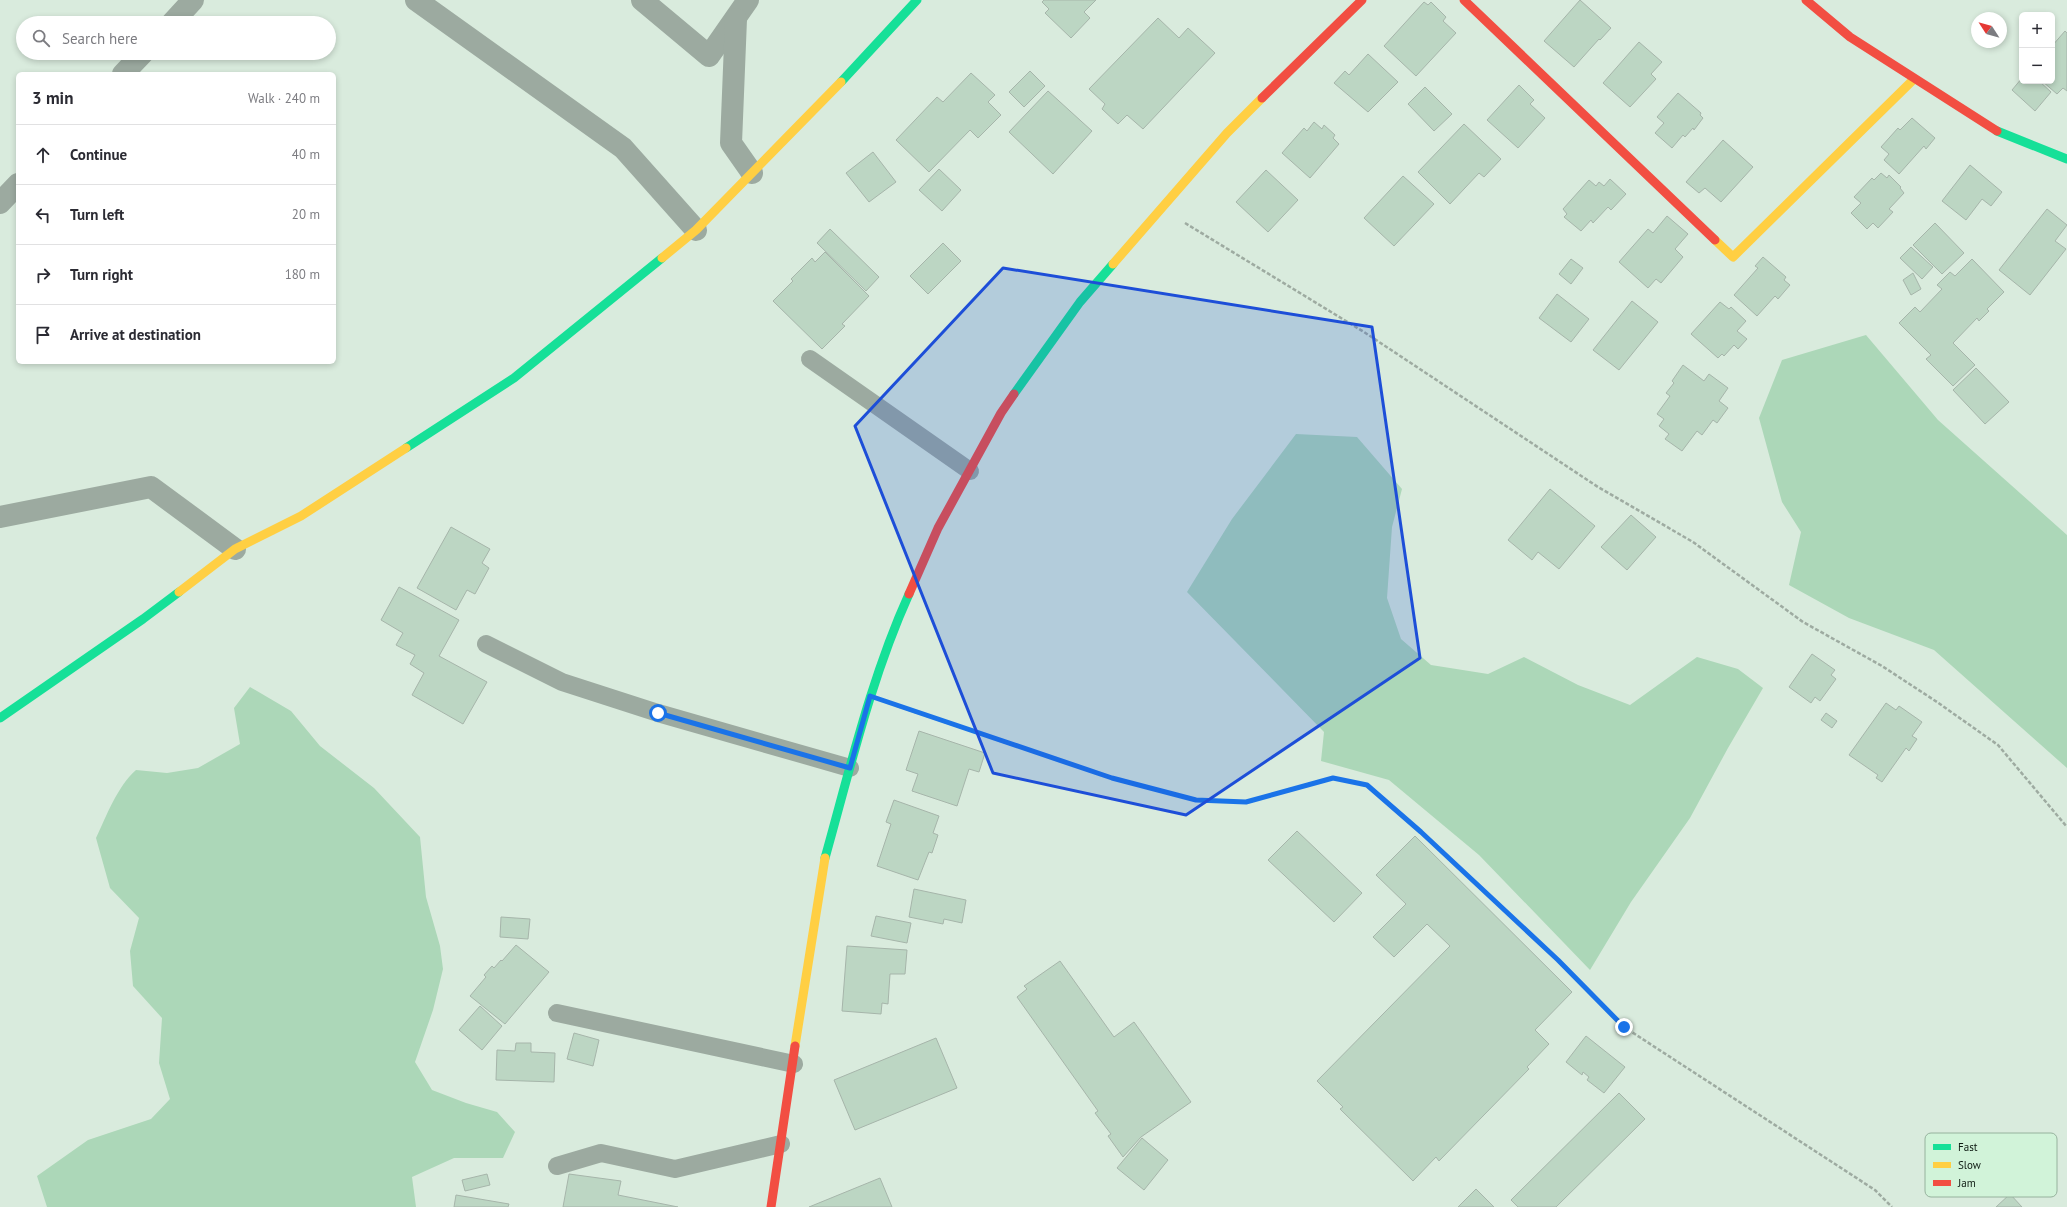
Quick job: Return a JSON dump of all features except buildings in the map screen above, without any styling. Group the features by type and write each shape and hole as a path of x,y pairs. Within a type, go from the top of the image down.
{"street":[{"path":"178,16 193,0"},
{"path":"416,0 623,148 696,230"},
{"path":"642,0 709,56 748,0"},
{"path":"0,718 143,619 235,549 301,516 514,378 696,230 917,0"},
{"path":"771,1207 794,1064 823,865 870,696 898,617 938,528 1001,413 1076,308 1227,133 1362,0"},
{"path":"1464,0 1733,258 1913,80"},
{"path":"1806,0 1850,37 1913,80 1991,129 2067,159"},
{"path":"736,19 731,143 752,173"},
{"path":"125,72 136,60"},
{"path":"0,203 16,186"},
{"path":"0,517 151,487 235,549"}],"lane":[{"path":"810,359 970,471"},
{"path":"486,644 562,682 658,713 850,768"},
{"path":"557,1013 794,1064"},
{"path":"557,1166 600,1153 675,1168 781,1144"}],"path":[{"path":"1161,208 1364,332 1598,487 1693,542 1803,622 1882,666 1998,745 2067,827"},
{"path":"870,696 1112,778 1196,800 1246,802 1333,778 1367,785 1421,832 1552,955 1624,1027 1874,1190 1892,1207"}],"highlighted area":[{"path":"1003,268 1372,327 1420,658 1186,815 993,773 855,426"}],"green space":[{"path":"1866,335 1938,420 2067,535 2067,768 1934,650 1849,618 1789,585 1801,532 1782,502 1759,418 1782,360"},
{"path":"1296,434 1357,437 1402,489 1392,527 1387,598 1401,639 1431,665 1488,674 1524,657 1578,685 1630,705 1697,657 1738,669 1763,688 1690,818 1631,902 1590,970 1479,855 1389,780 1321,761 1324,732 1187,592 1232,519"},
{"path":"250,687 291,711 320,746 374,788 420,837 426,897 440,946 443,969 433,1010 415,1062 432,1090 466,1103 497,1112 515,1132 503,1158 454,1158 412,1177 416,1207 47,1207 37,1176 88,1140 151,1119 170,1099 159,1063 162,1018 133,986 130,951 139,918 110,888 96,838 118,793 136,770 167,773 198,768 240,744 234,708"}],"traffic: fast":[{"path":"841,82 917,0"},
{"path":"1997,131 2067,159"},
{"path":"406,448 514,378 662,258"},
{"path":"1014,394 1080,302 1113,264"},
{"path":"0,718 143,619 179,592"},
{"path":"825,858 872,691 883,658 909,594"}],"traffic: slow":[{"path":"1715,240 1733,257 1913,80"},
{"path":"662,258 696,230 841,82"},
{"path":"1113,264 1227,133 1262,98"},
{"path":"179,592 235,549 301,516 406,448"},
{"path":"795,1046 825,858"}],"traffic: jam":[{"path":"1262,98 1362,0"},
{"path":"1464,0 1715,240"},
{"path":"1806,0 1850,37 1997,131"},
{"path":"909,594 938,528 1001,413 1014,394"},
{"path":"771,1207 795,1046"}],"route":[{"path":"658,713 850,768 870,696 1112,778 1196,800 1246,802 1333,778 1367,785 1421,832 1558,960 1624,1027"}]}
